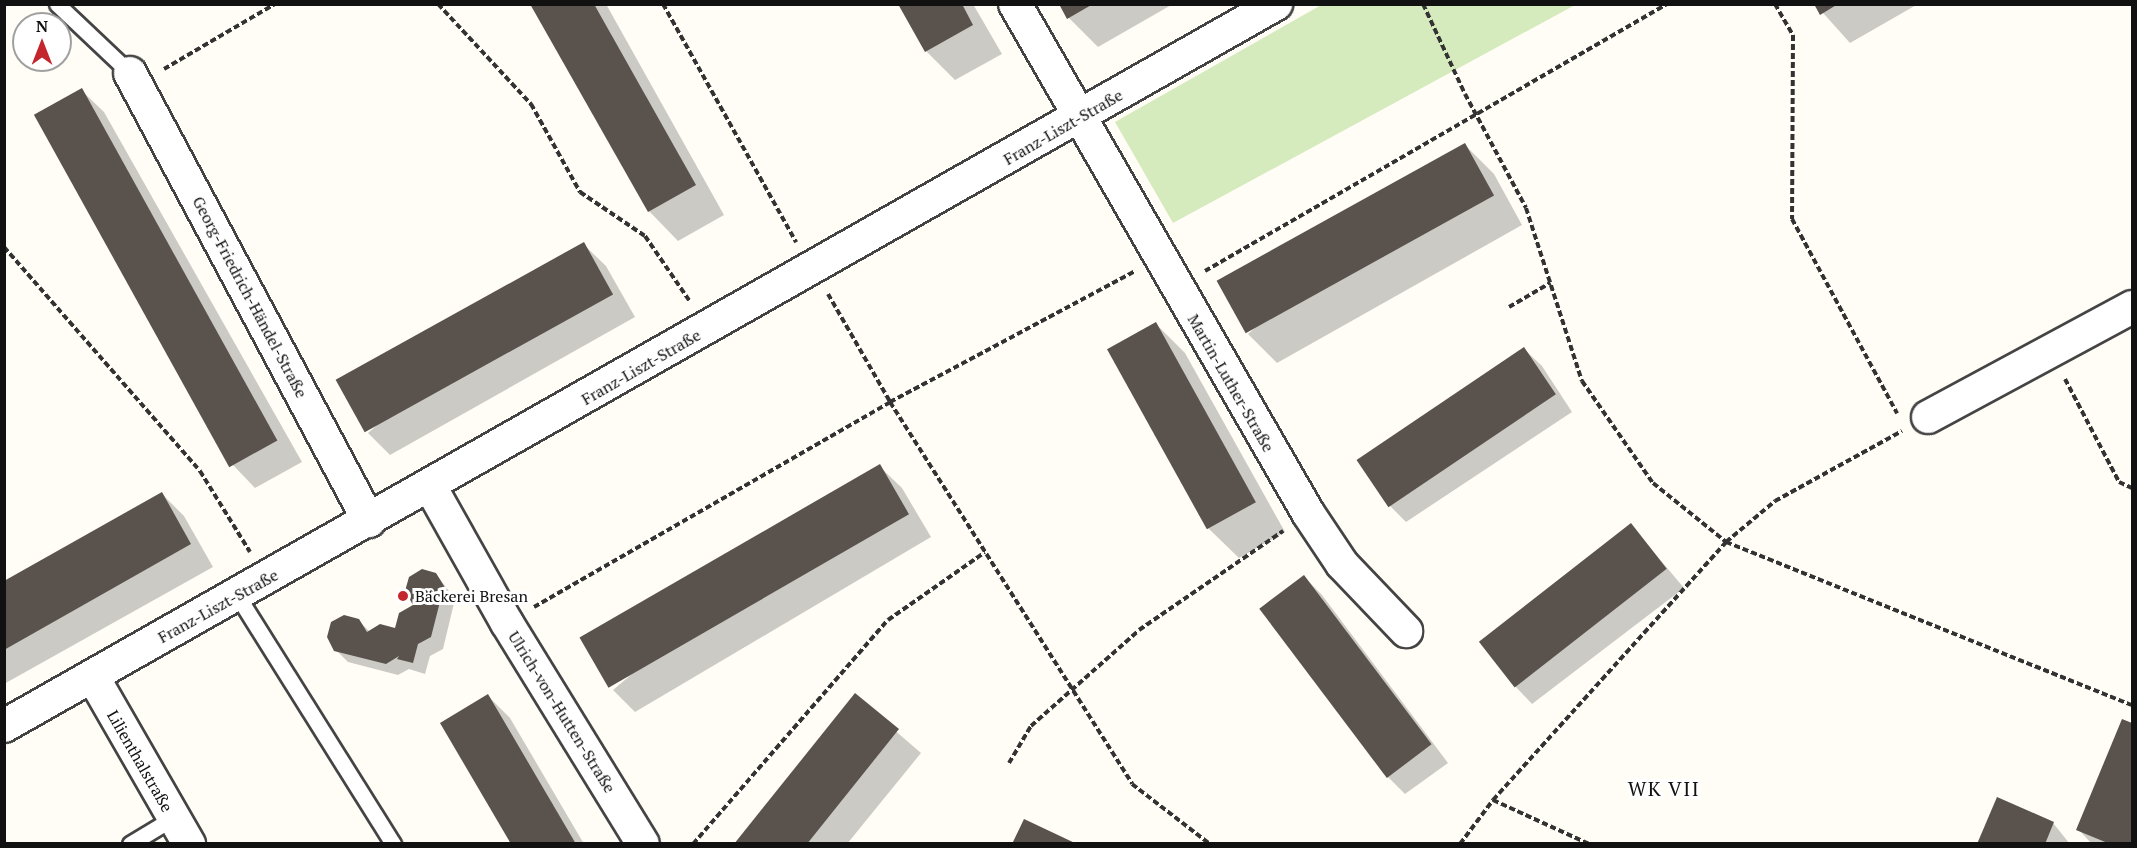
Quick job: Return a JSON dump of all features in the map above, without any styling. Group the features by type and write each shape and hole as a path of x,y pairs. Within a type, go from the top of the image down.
{"street":[{"name":"Martin-Luther-Straße","path":"1016,4 1082,116 1176,288 1308,513 1342,564 1406,631"},
{"name":"Franz-Liszt-Straße","path":"4,726 810,271 1276,4"},
{"name":"Georg-Friedrich-Händel-Straße","path":"133,79 369,521"},
{"path":"1928,417 2133,307"},
{"name":"Ulrich-von-Hutten-Straße","path":"430,486 507,623 643,843"},
{"name":"Lilienthalstraße","path":"93,677 181,831"}],"lane":[{"path":"57,4 133,79"},
{"path":"237,595 393,843"},
{"path":"130,843 181,831"}],"path":[{"path":"133,79 275,4"},
{"path":"438,4 531,104 580,192 645,236 709,328"},
{"path":"663,4 777,204 810,271 831,299 890,402 1132,784 1209,843"},
{"path":"1423,4 1465,94 1478,114 1526,208 1582,381 1653,483 1726,542 2133,705"},
{"path":"1176,288 1667,4"},
{"path":"1460,843 1493,800 1726,542 1775,501 1906,429 1792,219 1793,35 1775,4"},
{"path":"4,247 200,471 267,578"},
{"path":"507,623 890,402 1159,258"},
{"path":"1509,306 1550,284"},
{"path":"2050,351 2119,482 2133,488"},
{"path":"1009,763 1031,726 1139,630 1308,513"},
{"path":"693,843 888,620 985,552"},
{"path":"1493,800 1589,843"}],"green space":[{"path":"1323,4 1575,5 1173,223 1115,122"}],"building":[{"path":"530,4 594,4 696,185 648,212"},
{"path":"898,4 962,4 973,25 925,52"},
{"path":"1059,4 1093,4 1067,19"},
{"path":"1814,4 1838,4 1820,15"},
{"path":"82,88 277,440 229,467 34,115"},
{"path":"1465,143 1494,195 1246,333 1217,281"},
{"path":"584,242 613,294 365,432 336,380"},
{"path":"1156,322 1256,502 1207,529 1107,349"},
{"path":"1524,347 1556,394 1388,507 1357,460"},
{"path":"880,464 909,514 608,688 579,638"},
{"path":"162,492 191,544 4,650 4,581"},
{"path":"1631,523 1667,569 1515,688 1479,642"},
{"path":"422,569 436,573 444,586 431,637 418,644 413,663 397,659 399,656 386,664 334,651 327,637 331,622 344,615 359,619 367,632 380,624 395,628 399,613 413,605 405,591 409,577"},
{"path":"1304,575 1432,744 1387,778 1259,609"},
{"path":"855,693 899,729 807,844 734,844"},
{"path":"488,694 576,844 511,844 440,723"},
{"path":"2122,719 2132,723 2132,844 2110,844 2076,830"},
{"path":"1997,797 2054,822 2045,844 1977,844"},
{"path":"1024,819 1077,844 1012,844"}],"place":[{"name":"Bäckerei Bresan","path":"403,596"}],"district":[{"name":"WK VII","path":"1664,788"}]}
